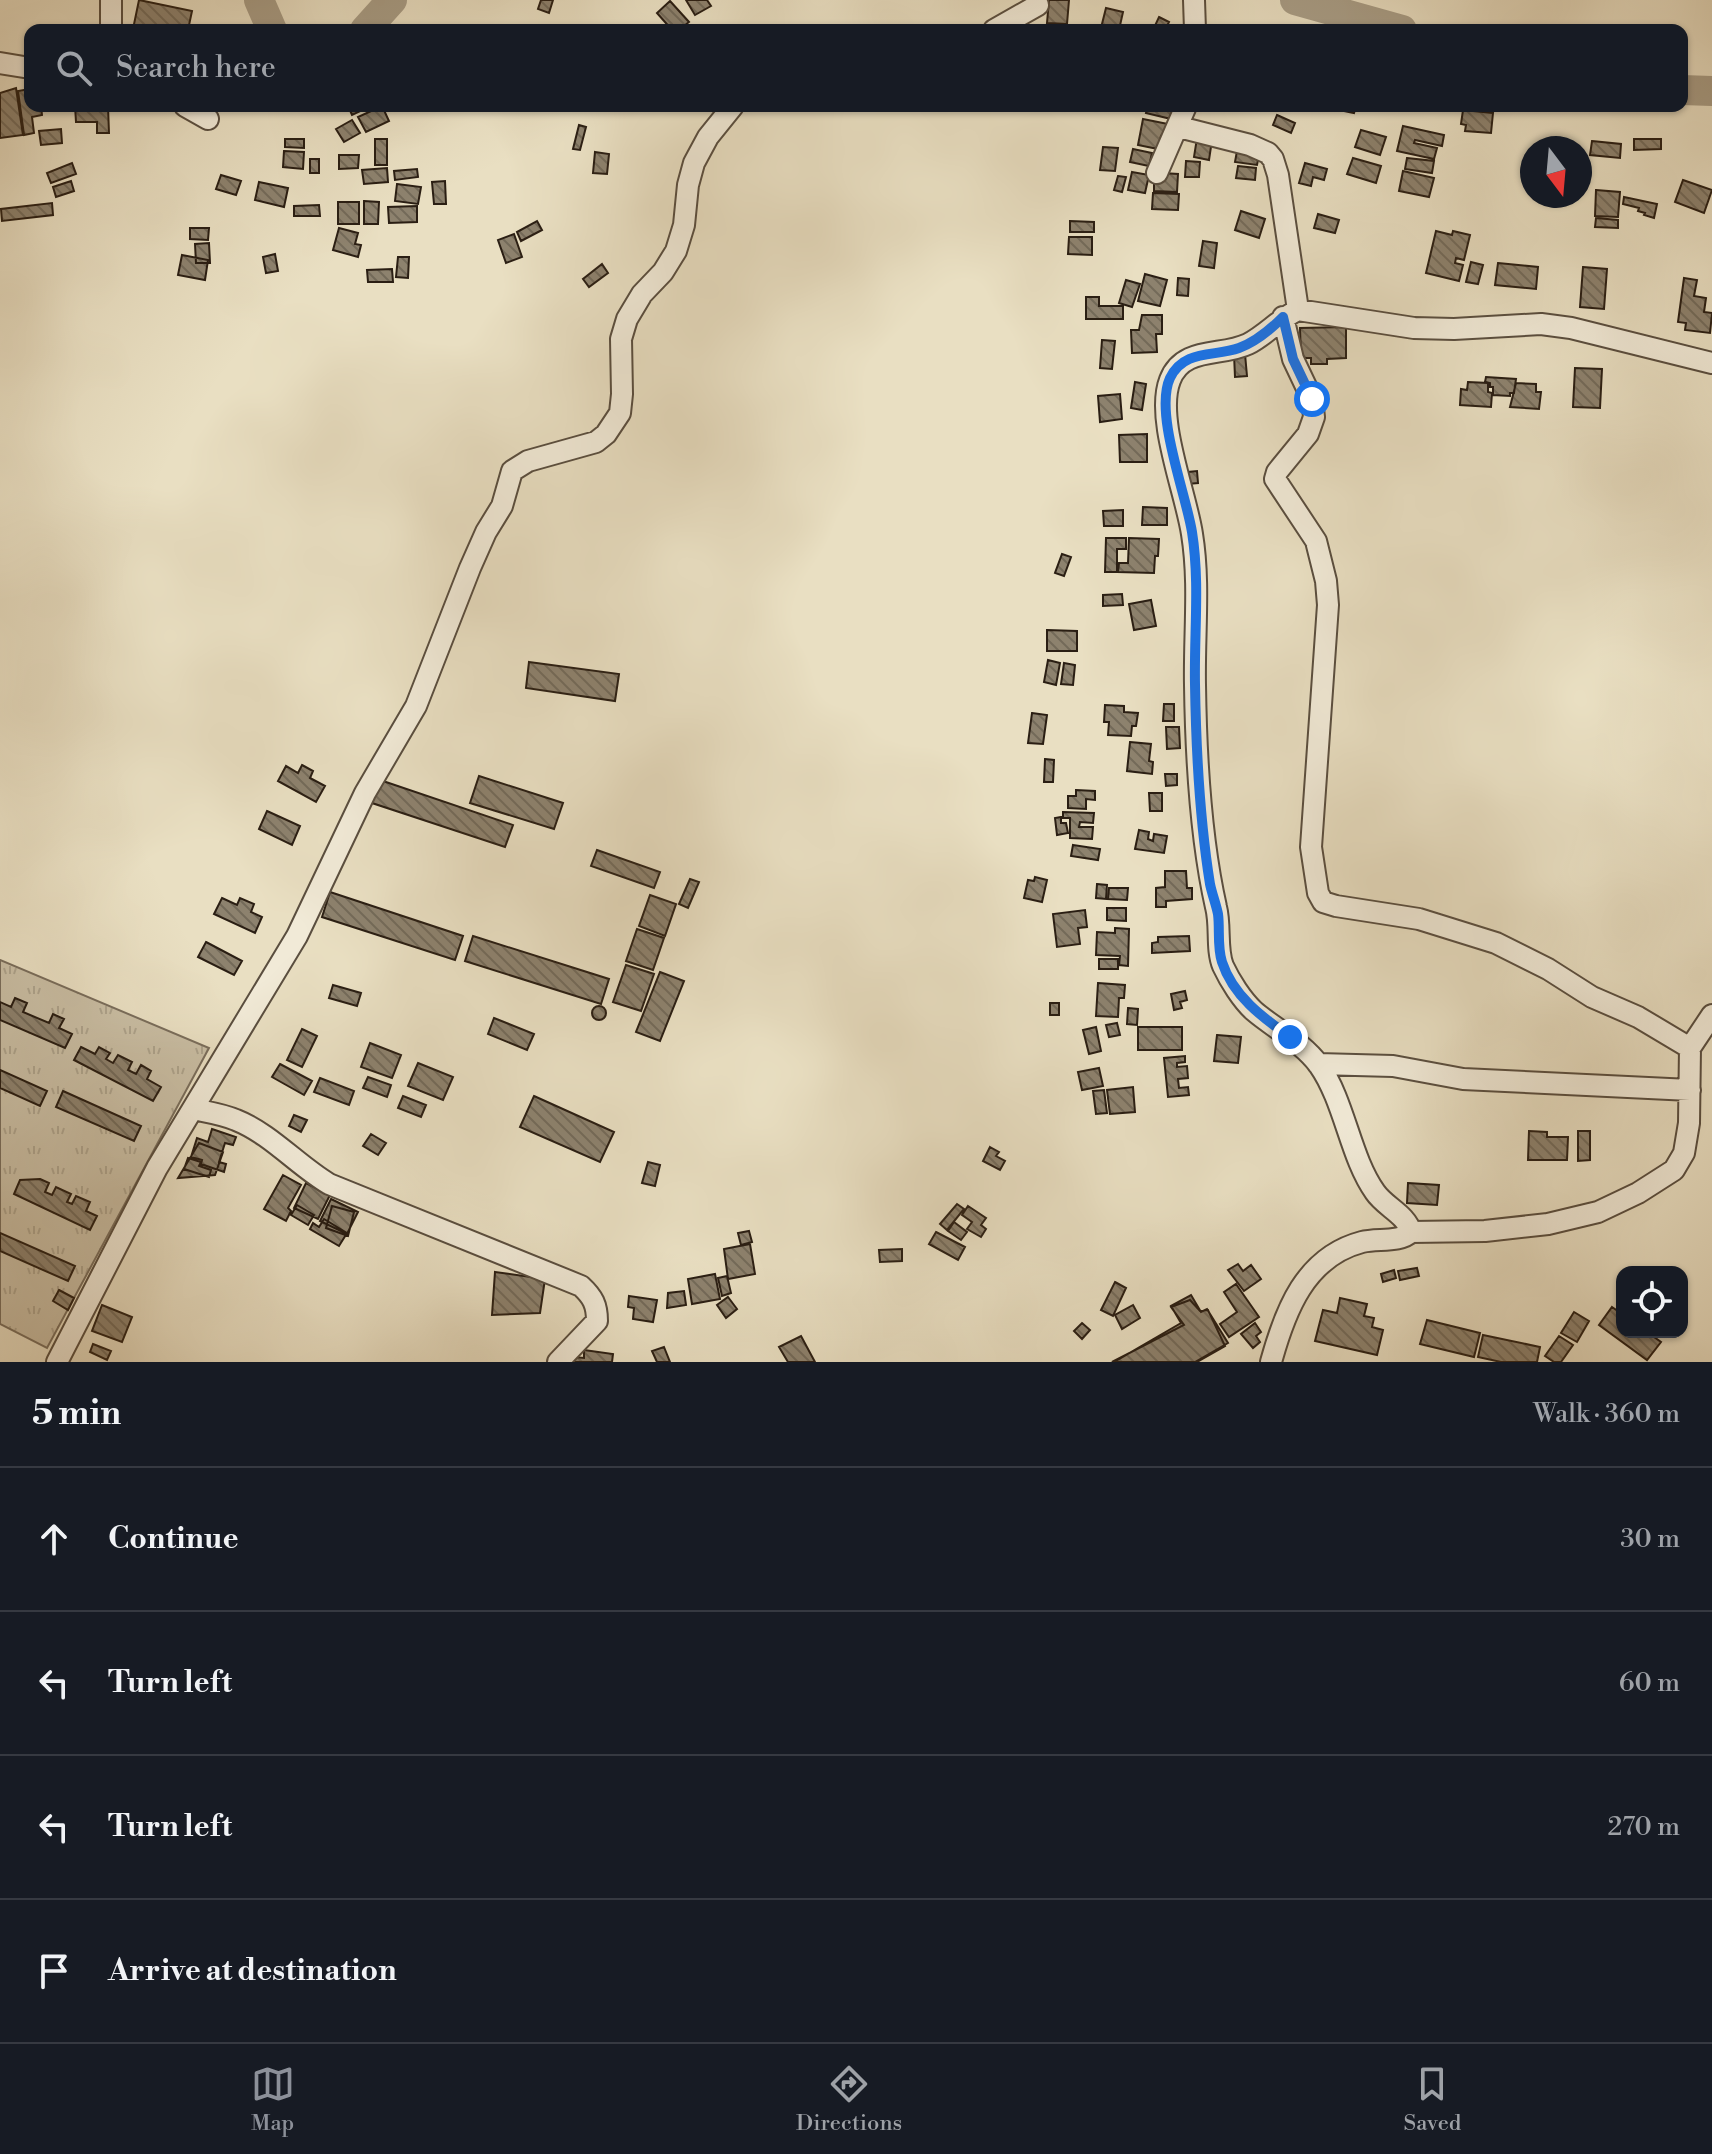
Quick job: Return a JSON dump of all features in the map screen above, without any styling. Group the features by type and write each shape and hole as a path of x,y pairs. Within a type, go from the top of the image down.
{"street":[{"path":"111,0 111,24"},
{"path":"1194,0 1195,24"},
{"path":"1005,24 1038,5"},
{"path":"0,63 24,67"},
{"path":"196,112 208,119"},
{"path":"57,1362 157,1168 297,936 365,793 416,706 486,532 502,506 512,471 528,461 596,442 606,434 620,413 621,339 627,319 642,294 663,272 676,251 684,225 688,185 694,163 708,137 728,112"},
{"path":"1157,173 1184,112"},
{"path":"1179,127 1250,145 1268,153 1273,159 1280,189 1293,359 1312,399 1314,417 1308,434 1277,472 1275,479 1316,541 1326,581 1328,605 1311,847 1318,893 1323,902 1336,906 1419,919 1496,943 1548,969 1592,997 1638,1017 1690,1048"},
{"path":"1411,1232 1408,1224 1375,1192 1335,1095 1318,1064 1290,1037 1253,1010 1224,969 1220,957 1220,931 1210,887 1199,768 1195,686 1195,555 1167,415 1167,390 1171,376 1181,363 1192,357 1223,352 1250,343 1290,314 1414,328 1541,324 1571,328 1712,363"},
{"path":"1271,1362 1288,1309 1306,1279 1317,1267 1348,1247 1406,1237 1411,1232 1485,1231 1548,1224 1598,1212 1638,1193 1674,1170 1684,1153 1689,1123 1690,1048 1712,1015"},
{"path":"1318,1064 1393,1066 1463,1079 1690,1090"},
{"path":"193,1109 234,1119 256,1130 307,1171 329,1184 581,1286 592,1296 597,1321 558,1362"}],"green space":[{"path":"0,960 209,1048 47,1348 0,1324"}],"building":[{"path":"139,0 192,11 189,24 134,24"},
{"path":"541,0 553,0 549,13 538,9"},
{"path":"686,0 707,0 711,6 695,15"},
{"path":"1049,0 1069,0 1067,24 1047,23"},
{"path":"670,1 689,22 667,24 657,13"},
{"path":"1106,8 1123,12 1120,24 1102,24"},
{"path":"1159,17 1169,22 1168,24 1156,24"},
{"path":"16,88 23,135 0,138 0,93"},
{"path":"24,90 24,112 42,112 42,115 32,117 34,133 24,135 18,91"},
{"path":"75,112 108,112 109,133 97,133 97,122 76,122"},
{"path":"369,112 385,112 389,121 366,132 358,117"},
{"path":"1146,112 1173,112 1171,119"},
{"path":"1463,112 1493,113 1491,133 1465,131 1466,125 1461,124"},
{"path":"1277,115 1295,123 1291,133 1273,125"},
{"path":"1143,119 1168,124 1158,149 1138,145"},
{"path":"352,120 360,133 344,142 336,129"},
{"path":"579,125 586,127 580,150 573,149"},
{"path":"1403,126 1444,135 1442,146 1415,140 1414,143 1437,148 1434,159 1397,151"},
{"path":"61,129 62,143 41,145 39,131"},
{"path":"1361,130 1386,137 1380,155 1355,147"},
{"path":"1197,138 1212,140 1209,160 1194,157"},
{"path":"285,139 304,139 304,148 285,147"},
{"path":"375,139 387,139 387,165 375,165"},
{"path":"1634,139 1661,139 1661,149 1634,150"},
{"path":"1592,141 1621,144 1620,158 1592,155"},
{"path":"1103,147 1118,148 1115,171 1100,170"},
{"path":"1133,149 1152,153 1149,166 1130,162"},
{"path":"284,151 304,152 303,169 283,167"},
{"path":"1237,151 1259,155 1257,165 1235,162"},
{"path":"595,152 609,154 607,174 593,173"},
{"path":"339,155 359,155 358,168 339,169"},
{"path":"1353,158 1381,166 1376,183 1347,174"},
{"path":"1407,158 1434,161 1432,173 1405,169"},
{"path":"310,159 319,159 319,173 310,173"},
{"path":"1186,161 1200,162 1199,177 1185,177"},
{"path":"72,163 76,174 51,183 47,173"},
{"path":"1305,163 1327,169 1324,180 1313,177 1311,186 1299,183"},
{"path":"1238,166 1256,168 1255,180 1236,178"},
{"path":"387,168 388,182 364,184 362,170"},
{"path":"417,169 418,177 395,180 394,171"},
{"path":"1403,171 1434,178 1429,197 1399,191"},
{"path":"1132,172 1149,175 1145,193 1128,190"},
{"path":"1162,173 1178,174 1177,192 1154,191 1154,178"},
{"path":"221,175 241,181 236,195 216,189"},
{"path":"1118,176 1126,177 1122,192 1114,190"},
{"path":"1683,180 1712,190 1704,213 1675,202"},
{"path":"71,181 74,191 56,197 53,187"},
{"path":"445,181 446,204 434,204 432,182"},
{"path":"259,182 288,188 284,207 255,200"},
{"path":"397,184 421,187 418,204 395,201"},
{"path":"1596,190 1620,192 1618,217 1595,216"},
{"path":"1153,193 1179,194 1178,210 1152,209"},
{"path":"1624,197 1657,204 1654,218 1638,211 1639,208 1623,204"},
{"path":"364,201 379,202 378,224 364,224"},
{"path":"338,202 359,202 359,224 338,224"},
{"path":"52,203 53,215 2,221 1,209"},
{"path":"319,205 320,216 294,216 294,206"},
{"path":"417,206 417,222 389,223 388,207"},
{"path":"1241,211 1265,219 1259,238 1235,230"},
{"path":"1318,214 1339,220 1335,233 1314,228"},
{"path":"1596,218 1618,220 1618,228 1595,227"},
{"path":"537,221 542,230 521,241 517,232"},
{"path":"1070,221 1094,222 1094,232 1070,232"},
{"path":"190,228 209,228 208,240 190,239"},
{"path":"339,228 358,233 355,244 361,245 358,257 333,250"},
{"path":"1436,231 1470,235 1464,260 1456,258 1455,263 1463,265 1459,281 1426,273"},
{"path":"514,234 522,257 506,263 498,240"},
{"path":"1069,237 1092,237 1092,255 1068,254"},
{"path":"1203,241 1217,243 1214,268 1199,266"},
{"path":"209,243 210,263 196,263 195,244"},
{"path":"275,254 278,271 266,273 263,257"},
{"path":"182,255 208,260 205,280 178,275"},
{"path":"398,257 409,257 408,278 396,277"},
{"path":"1471,262 1483,265 1478,284 1466,282"},
{"path":"1498,263 1538,267 1536,289 1495,285"},
{"path":"602,264 608,273 589,287 583,279"},
{"path":"1583,267 1607,269 1604,309 1580,307"},
{"path":"392,269 393,282 368,282 367,270"},
{"path":"1145,274 1167,280 1160,306 1138,301"},
{"path":"1178,278 1189,279 1188,296 1177,295"},
{"path":"1684,278 1697,280 1694,296 1706,298 1704,312 1712,313 1710,333 1685,330 1686,323 1678,322"},
{"path":"1126,280 1140,284 1132,307 1119,303"},
{"path":"1086,297 1099,297 1099,306 1123,306 1123,319 1086,319"},
{"path":"1142,315 1162,315 1162,334 1156,334 1157,352 1132,353 1131,330 1139,330"},
{"path":"1346,327 1346,358 1327,359 1327,364 1311,364 1311,358 1301,358 1300,328"},
{"path":"1102,340 1115,341 1112,369 1100,368"},
{"path":"1234,354 1245,354 1247,376 1235,377"},
{"path":"1575,368 1602,369 1600,408 1573,407"},
{"path":"1486,377 1516,379 1514,393 1510,396 1493,395 1493,387 1485,382"},
{"path":"1135,382 1146,384 1142,410 1131,408"},
{"path":"1468,382 1488,383 1488,392 1492,393 1491,407 1460,405 1461,389 1467,390"},
{"path":"1516,383 1536,384 1536,392 1541,392 1539,409 1510,407"},
{"path":"1120,394 1122,419 1100,422 1098,396"},
{"path":"1147,434 1147,462 1120,462 1119,435"},
{"path":"1197,471 1198,483 1188,484 1188,472"},
{"path":"1143,507 1167,508 1167,525 1142,525"},
{"path":"1123,510 1123,526 1104,526 1103,511"},
{"path":"1106,538 1126,538 1126,549 1117,549 1117,572 1105,572"},
{"path":"1129,538 1159,539 1154,573 1118,572 1119,563 1128,563"},
{"path":"1062,554 1071,557 1064,576 1055,573"},
{"path":"1122,594 1123,605 1103,606 1103,595"},
{"path":"1151,600 1156,626 1134,630 1129,604"},
{"path":"1047,630 1077,631 1077,651 1047,651"},
{"path":"1048,660 1060,663 1056,685 1044,682"},
{"path":"529,662 619,674 615,701 526,688"},
{"path":"1064,663 1075,665 1073,685 1061,684"},
{"path":"1164,704 1174,704 1174,721 1163,721"},
{"path":"1105,705 1124,706 1124,712 1138,713 1131,736 1108,735 1109,722 1104,722"},
{"path":"1032,713 1047,715 1043,744 1028,743"},
{"path":"1166,727 1179,727 1180,748 1167,749"},
{"path":"1130,742 1151,744 1149,761 1153,762 1152,774 1127,771"},
{"path":"1045,759 1054,760 1053,782 1044,782"},
{"path":"302,765 313,771 310,778 325,786 316,802 278,781 286,766 298,773"},
{"path":"1165,774 1177,774 1177,785 1166,786"},
{"path":"479,776 563,803 554,829 470,803"},
{"path":"380,780 513,825 505,847 372,803"},
{"path":"1076,790 1095,791 1095,800 1086,799 1086,809 1068,808 1068,796 1076,796"},
{"path":"1149,793 1162,793 1162,811 1150,811"},
{"path":"267,811 300,826 292,845 259,829"},
{"path":"1063,812 1094,813 1093,823 1080,822 1079,827 1093,827 1092,839 1070,838 1070,818 1063,818"},
{"path":"1061,817 1061,823 1066,823 1068,833 1057,835 1055,818"},
{"path":"1139,830 1149,832 1148,839 1153,841 1154,834 1167,836 1164,853 1135,849"},
{"path":"1073,845 1100,849 1098,860 1071,856"},
{"path":"597,850 660,872 654,888 591,866"},
{"path":"1165,871 1186,871 1187,888 1192,888 1192,899 1166,901 1166,907 1156,907 1156,888 1165,887"},
{"path":"1035,877 1047,880 1042,902 1024,898 1028,880 1034,881"},
{"path":"690,879 699,882 688,908 679,904"},
{"path":"1097,884 1107,885 1106,899 1096,898"},
{"path":"1109,888 1128,888 1127,900 1108,899"},
{"path":"330,892 463,936 455,960 322,917"},
{"path":"650,895 676,904 665,936 639,926"},
{"path":"222,898 237,905 240,898 254,904 251,912 262,917 255,933 214,914"},
{"path":"1107,908 1126,908 1126,921 1107,920"},
{"path":"1085,910 1087,927 1078,928 1080,944 1057,947 1053,914"},
{"path":"1115,928 1129,929 1128,966 1119,965 1120,956 1096,955 1097,932 1115,933"},
{"path":"637,929 664,938 653,970 626,961"},
{"path":"473,936 609,979 601,1004 465,961"},
{"path":"1189,936 1190,951 1152,953 1152,943 1158,942 1158,937"},
{"path":"206,942 242,961 234,975 198,957"},
{"path":"1099,959 1118,959 1118,969 1099,969"},
{"path":"626,965 654,974 641,1011 613,1002"},
{"path":"660,972 684,981 660,1041 636,1032"},
{"path":"1098,983 1125,985 1124,998 1119,998 1118,1017 1096,1016"},
{"path":"333,985 361,993 357,1006 329,998"},
{"path":"1185,991 1187,1000 1180,1002 1182,1008 1174,1010 1171,994"},
{"path":"15,998 27,1003 23,1012 49,1023 53,1014 64,1019 59,1028 72,1034 65,1048 0,1020 0,1002 11,1007"},
{"path":"1050,1003 1059,1003 1059,1015 1050,1015"},
{"path":"599,1006 606,1013 599,1020 592,1013"},
{"path":"1128,1008 1138,1009 1137,1025 1127,1024"},
{"path":"494,1018 534,1034 527,1050 488,1034"},
{"path":"1117,1023 1120,1035 1109,1037 1106,1025"},
{"path":"1096,1027 1101,1051 1089,1054 1083,1030"},
{"path":"1138,1027 1182,1027 1182,1050 1138,1050"},
{"path":"302,1029 317,1036 302,1067 287,1060"},
{"path":"1217,1035 1241,1037 1238,1063 1214,1061"},
{"path":"370,1043 401,1055 392,1078 361,1067"},
{"path":"81,1047 95,1054 99,1047 110,1053 106,1059 113,1063 118,1055 132,1062 128,1070 136,1074 141,1065 151,1071 147,1079 161,1087 153,1101 74,1060"},
{"path":"1185,1056 1185,1062 1177,1063 1177,1067 1187,1066 1188,1078 1178,1079 1179,1088 1188,1087 1189,1095 1168,1097 1164,1058"},
{"path":"418,1063 453,1077 443,1100 408,1086"},
{"path":"280,1064 312,1081 304,1095 272,1077"},
{"path":"1099,1068 1103,1086 1082,1090 1078,1072"},
{"path":"0,1070 47,1091 40,1106 0,1088"},
{"path":"368,1077 391,1085 387,1097 363,1088"},
{"path":"320,1078 354,1091 349,1105 314,1092"},
{"path":"1133,1087 1135,1112 1110,1114 1107,1090"},
{"path":"1104,1090 1107,1113 1096,1114 1093,1091"},
{"path":"63,1091 141,1126 134,1141 56,1107"},
{"path":"403,1096 426,1105 421,1117 398,1108"},
{"path":"534,1096 614,1132 600,1162 520,1127"},
{"path":"294,1115 307,1120 301,1132 289,1126"},
{"path":"212,1129 236,1137 233,1145 225,1143 219,1162 226,1164 224,1172 191,1157 197,1138 208,1142"},
{"path":"1529,1131 1547,1132 1547,1137 1568,1137 1567,1160 1528,1160"},
{"path":"1578,1131 1590,1131 1590,1160 1578,1161"},
{"path":"371,1134 386,1143 378,1155 363,1146"},
{"path":"199,1143 223,1152 215,1175 178,1178"},
{"path":"990,1147 999,1152 996,1156 1005,1161 1000,1170 983,1161"},
{"path":"188,1158 201,1162 199,1166 211,1170 209,1177 184,1169"},
{"path":"648,1162 660,1165 655,1186 642,1183"},
{"path":"283,1175 301,1185 288,1208 291,1211 286,1221 264,1209"},
{"path":"40,1179 49,1183 45,1192 52,1195 56,1187 71,1194 67,1202 72,1204 76,1196 90,1202 86,1211 97,1216 90,1230 14,1194 20,1180"},
{"path":"306,1183 330,1195 318,1219 294,1208"},
{"path":"1408,1183 1439,1185 1437,1205 1407,1203"},
{"path":"331,1199 358,1212 347,1234 320,1221"},
{"path":"957,1204 964,1209 947,1230 940,1224"},
{"path":"297,1205 314,1215 308,1225 291,1215"},
{"path":"332,1206 354,1212 348,1236 326,1228"},
{"path":"968,1206 986,1218 981,1225 986,1229 981,1237 967,1229 972,1222 962,1215"},
{"path":"324,1219 347,1233 339,1246 310,1229 313,1223 319,1227"},
{"path":"954,1222 967,1232 961,1240 948,1231"},
{"path":"749,1231 752,1242 741,1245 738,1233"},
{"path":"936,1232 965,1247 958,1260 929,1244"},
{"path":"0,1233 75,1266 68,1281 0,1251"},
{"path":"750,1244 755,1274 728,1279 724,1249"},
{"path":"902,1249 902,1261 880,1262 879,1250"},
{"path":"1238,1264 1243,1271 1251,1265 1261,1279 1244,1291 1228,1270"},
{"path":"1417,1268 1419,1276 1400,1280 1398,1271"},
{"path":"1394,1270 1396,1278 1383,1282 1381,1274"},
{"path":"495,1272 545,1279 540,1313 492,1315"},
{"path":"715,1274 720,1299 692,1304 688,1279"},
{"path":"727,1276 731,1293 722,1296 718,1278"},
{"path":"1115,1282 1126,1288 1113,1316 1101,1310"},
{"path":"1236,1284 1259,1317 1229,1337 1220,1324 1237,1312 1224,1292"},
{"path":"59,1290 74,1298 68,1310 53,1301"},
{"path":"684,1291 686,1305 667,1308 668,1293"},
{"path":"1191,1295 1201,1312 1207,1309 1228,1343 1195,1362 1114,1362 1181,1323 1171,1306"},
{"path":"629,1296 657,1300 653,1322 633,1319 634,1308 628,1307"},
{"path":"728,1297 737,1309 726,1318 717,1305"},
{"path":"1340,1298 1367,1304 1364,1316 1374,1318 1372,1327 1383,1330 1377,1355 1315,1341 1323,1310 1337,1313"},
{"path":"1190,1300 1200,1311 1208,1310 1225,1346 1197,1362 1112,1362 1184,1325 1171,1307"},
{"path":"102,1305 132,1317 122,1342 92,1331"},
{"path":"1133,1305 1140,1318 1122,1329 1115,1315"},
{"path":"1612,1307 1616,1310 1616,1337 1599,1325"},
{"path":"1574,1312 1589,1321 1577,1342 1561,1333"},
{"path":"1427,1320 1480,1333 1474,1357 1420,1344"},
{"path":"1082,1323 1090,1330 1082,1339 1074,1331"},
{"path":"1255,1323 1261,1332 1256,1336 1260,1342 1253,1348 1241,1334"},
{"path":"1483,1335 1540,1347 1537,1362 1501,1362 1478,1357"},
{"path":"801,1336 815,1362 788,1362 779,1347"},
{"path":"1559,1336 1573,1345 1561,1362 1554,1362 1545,1356"},
{"path":"1617,1338 1655,1338 1661,1342 1647,1360"},
{"path":"93,1344 111,1351 107,1360 90,1352"},
{"path":"664,1347 670,1362 657,1362 652,1351"},
{"path":"584,1350 613,1354 612,1362 574,1362 574,1357 584,1358"}],"waterway":[{"path":"259,0 269,24"},
{"path":"370,24 392,0"},
{"path":"1295,0 1381,24"},
{"path":"1688,90 1712,91"}],"route":[{"path":"1290,1037 1253,1010 1224,969 1220,957 1220,931 1210,887 1199,768 1195,686 1195,555 1176,471 1167,415 1167,390 1171,376 1181,363 1192,357 1223,352 1250,343 1283,317 1293,359 1312,399"}]}
